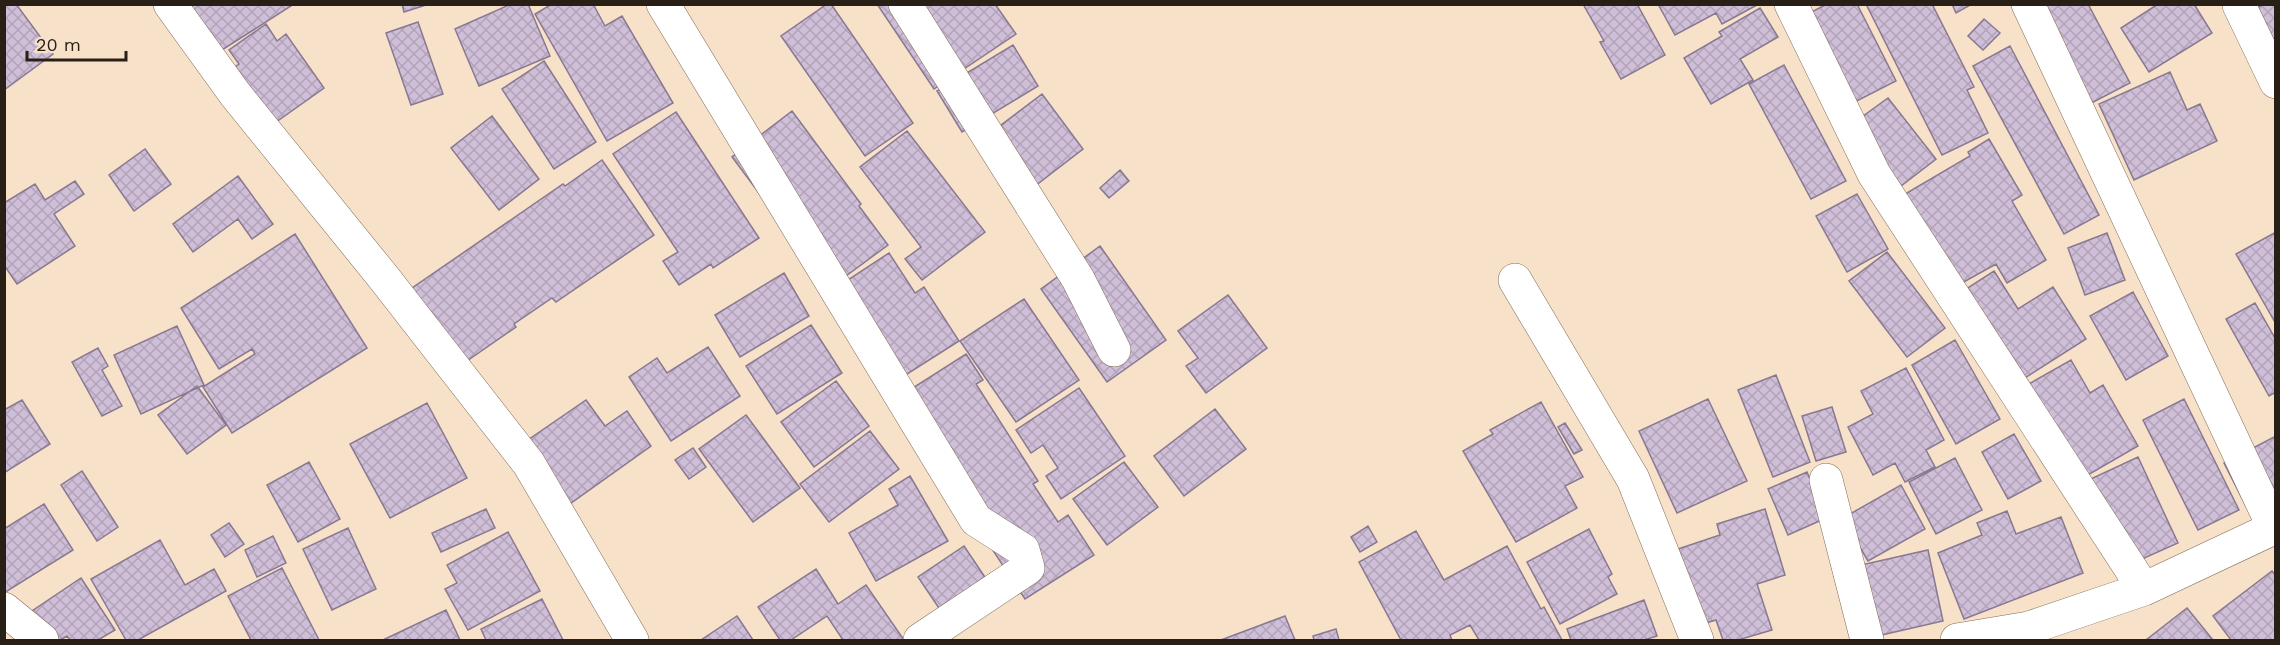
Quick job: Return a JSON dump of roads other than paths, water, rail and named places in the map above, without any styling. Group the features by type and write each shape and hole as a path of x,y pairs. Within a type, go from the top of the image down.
{"street":[{"path":"170,4 235,94 530,464 632,640"},
{"path":"663,4 976,520 1023,550 1028,567 920,640"},
{"path":"905,4 1078,279 1114,350"},
{"path":"1791,4 1874,174 2144,590"},
{"path":"1957,640 2029,628 2144,590 2275,528 2028,4"},
{"path":"2239,5 2276,82"},
{"path":"1515,280 1634,479 1697,640"},
{"path":"1826,480 1867,640"},
{"path":"4,609 42,640"},
{"path":"4,638 18,640"}]}
